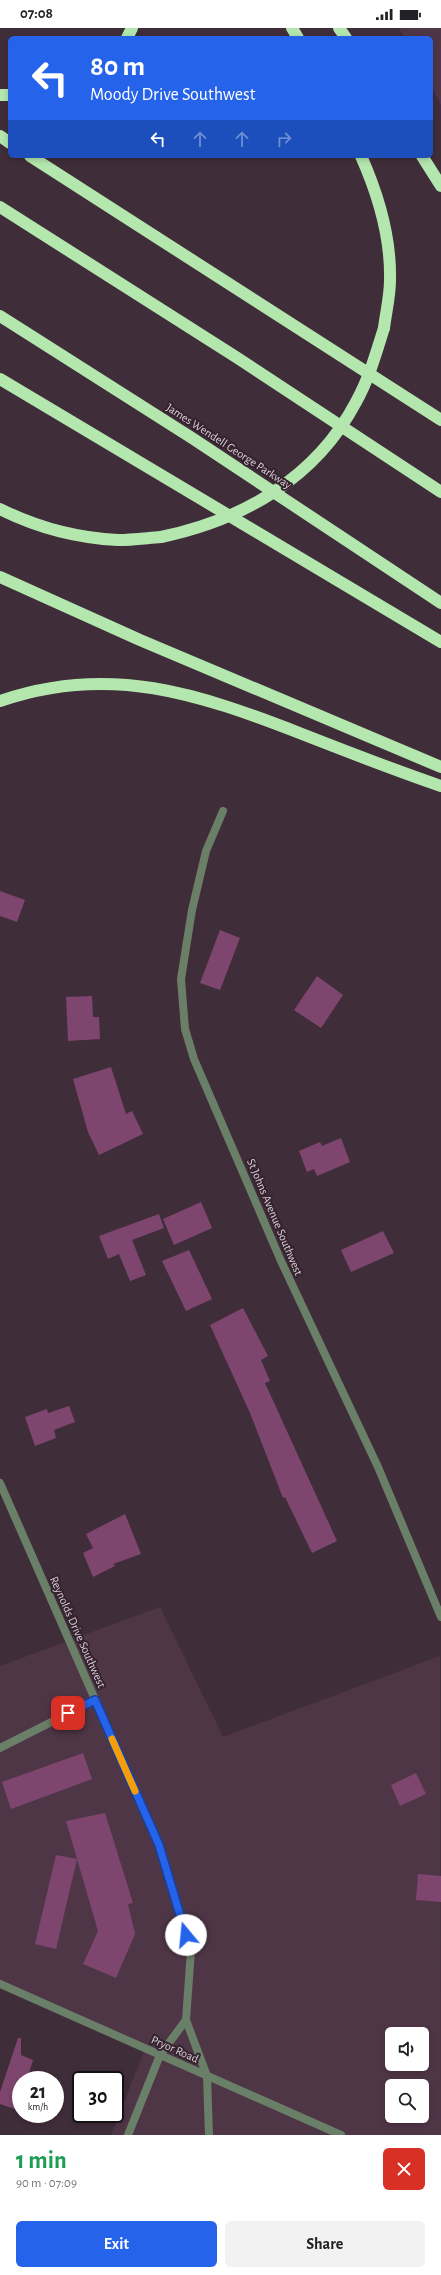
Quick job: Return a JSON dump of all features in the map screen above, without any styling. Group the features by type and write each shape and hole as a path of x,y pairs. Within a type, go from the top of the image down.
{"highway":[{"path":"33,158 441,420"},
{"path":"0,509 51,528 86,536 119,540 161,536 189,531 242,511 269,497 293,478 337,432 356,403 370,373 384,328 390,280 386,229 372,180 362,158"},
{"path":"423,158 441,186"},
{"path":"0,207 236,357 441,492"},
{"name":"James Wendell George Parkway","path":"0,316 192,438 441,603"},
{"path":"0,379 441,642"},
{"path":"0,577 140,640 441,767"},
{"path":"0,701 46,688 85,684 128,684 177,692 244,713 441,786"}],"street":[{"name":"St Johns Avenue Southwest","path":"223,811 206,851 192,910 181,979 185,1029 194,1059 281,1261 378,1467 441,1617"},
{"name":"Reynolds Drive Southwest","path":"0,1482 159,1845 191,1950 186,2020"},
{"path":"0,1748 95,1700"},
{"name":"Pryor Road","path":"0,1984 341,2135"},
{"path":"128,2135 160,2055 186,2020"},
{"path":"186,2020 207,2076 209,2135"}],"shaded area":[{"path":"399,28 441,28 441,105 433,90 433,36 404,36"},
{"path":"160,1607 223,1737 440,1656 441,2135 111,2135 116,2123 124,2123 124,2102 145,2049 0,1985 0,1666"}],"building":[{"path":"0,891 25,900 17,922 0,916"},
{"path":"220,930 240,938 220,990 200,983"},
{"path":"317,976 343,995 321,1028 294,1010"},
{"path":"92,996 93,1017 99,1017 100,1039 68,1041 66,997"},
{"path":"111,1067 126,1114 132,1111 143,1134 99,1155 88,1132 73,1079"},
{"path":"341,1138 350,1162 317,1176 314,1169 307,1172 299,1151 320,1142 322,1146"},
{"path":"201,1202 212,1228 174,1245 163,1219"},
{"path":"159,1214 164,1228 132,1240 146,1275 130,1281 119,1254 108,1259 99,1236"},
{"path":"383,1231 394,1253 351,1272 341,1250"},
{"path":"189,1250 212,1299 186,1311 162,1261"},
{"path":"243,1308 268,1356 261,1360 270,1381 265,1383 337,1541 312,1553 285,1497 283,1498 250,1413 210,1325"},
{"path":"69,1406 75,1422 54,1430 56,1438 35,1446 25,1417 47,1409 48,1413"},
{"path":"125,1514 141,1554 113,1564 115,1566 93,1577 83,1553 93,1548 86,1534"},
{"path":"83,1753 92,1779 11,1809 2,1782"},
{"path":"416,1773 426,1794 400,1806 391,1785"},
{"path":"105,1813 133,1903 128,1904 135,1934 116,1978 83,1964 98,1931 66,1821"},
{"path":"56,1855 77,1859 56,1949 35,1944"},
{"path":"418,1874 441,1876 441,1902 416,1900"},
{"path":"18,2038 21,2038 21,2055 33,2060 30,2071 12,2071 12,2108 0,2104 0,2092"}],"slow traffic":[{"path":"112,1739 135,1791"}],"route":[{"path":"68,1713 95,1700 159,1845 186,1935"}]}
